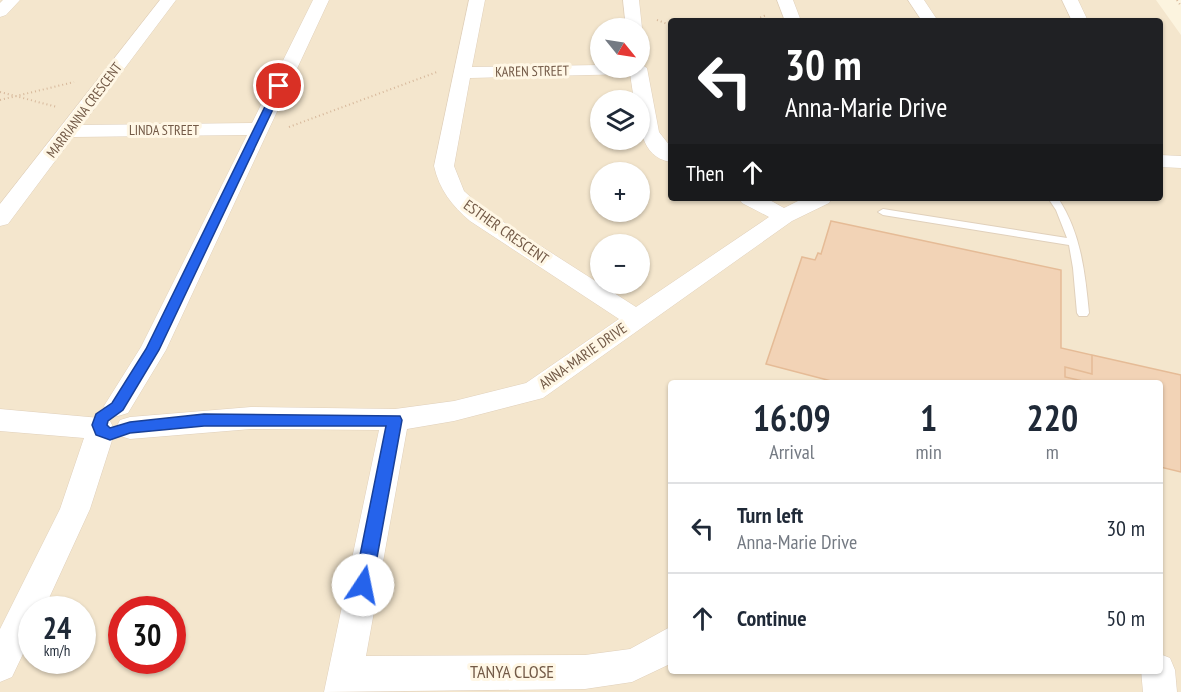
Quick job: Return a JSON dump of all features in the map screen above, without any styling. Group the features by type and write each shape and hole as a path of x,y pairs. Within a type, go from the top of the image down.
{"street":[{"path":"0,12 12,0"},
{"name":"MARRIANNA CRESCENT","path":"0,219 168,0"},
{"path":"0,665 75,509 89,491 119,419 321,0"},
{"name":"ESTHER CRESCENT","path":"477,0 444,166 451,189 463,204 478,216 636,319"},
{"path":"631,0 633,18"},
{"path":"785,0 792,18"},
{"path":"916,0 928,18"},
{"path":"1070,0 1079,18"},
{"name":"KAREN STREET","path":"462,73 590,69"},
{"path":"640,78 649,132 653,141 668,154"},
{"name":"LINDA STREET","path":"68,131 259,129"},
{"path":"1163,161 1181,162"},
{"path":"756,201 784,216"},
{"name":"ANNA-MARIE DRIVE","path":"11,420 395,420 454,411 534,391 784,216 815,201"},
{"path":"344,682 395,420"},
{"name":"TANYA CLOSE","path":"344,682 585,672 632,666 660,652 668,645"}],"lane":[{"path":"1055,201 1073,242 1083,313"},
{"path":"883,212 1073,242"}],"path":[{"path":"1177,0 1181,6"},
{"path":"259,129 284,129 438,71 462,73"},
{"path":"0,100 113,73"},
{"path":"0,92 62,108 45,130 68,131"}],"shaded area":[{"path":"0,0 1156,0 1181,35 1181,692 0,692"}],"building":[{"path":"831,221 1061,270 1061,348 1092,355 1092,374 1065,367 1065,377 1078,380 827,380 766,364 802,257 815,260 818,253 821,254"},
{"path":"1092,355 1181,375 1181,472 1163,468 1163,380 1078,380 1065,377 1065,367 1092,374"}],"route":[{"path":"279,86 153,350 118,406 101,418 99,425 101,431 116,434 130,428 204,420 251,418 395,420 363,585"}]}
